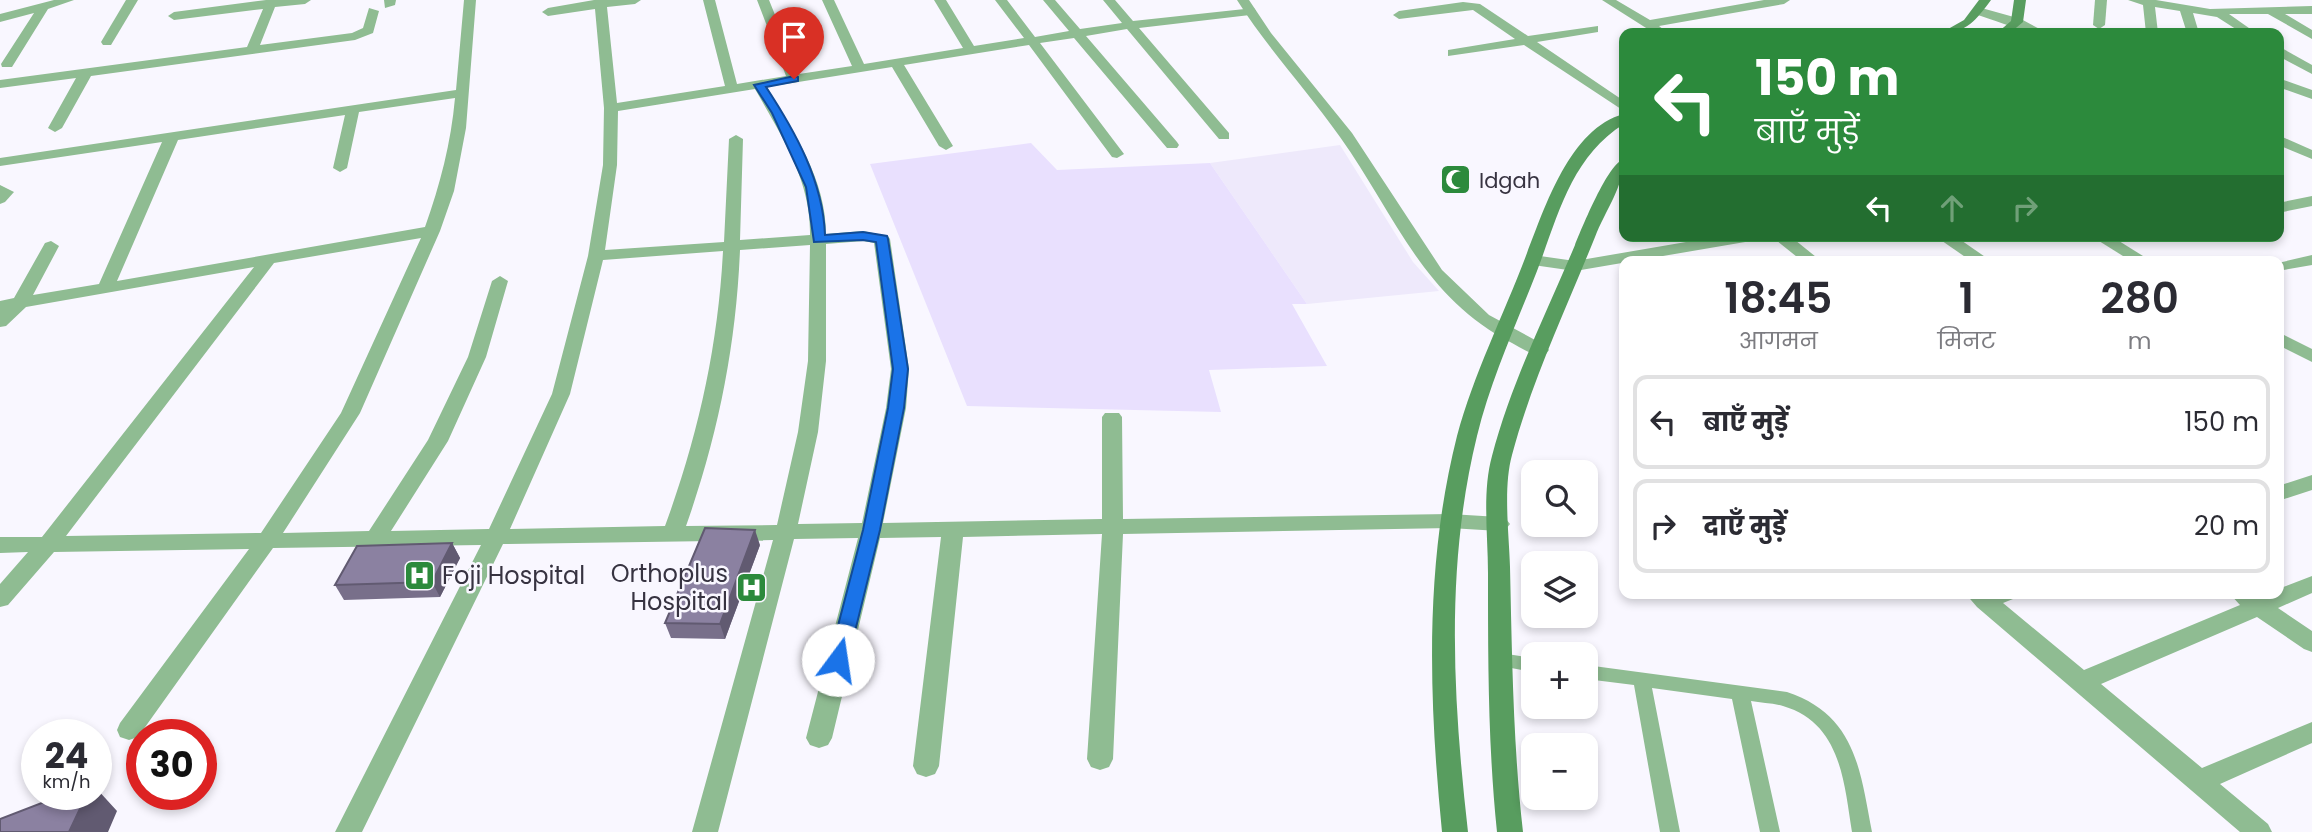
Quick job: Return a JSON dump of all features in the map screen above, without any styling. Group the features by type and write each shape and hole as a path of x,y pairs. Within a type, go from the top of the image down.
{"main road":[{"path":"2009,28 2017,22 2020,0"},
{"path":"1958,28 1968,23 1982,6"},
{"path":"1455,832 1449,781 1443,660 1450,521 1467,435 1559,193 1584,149 1619,121"},
{"path":"1510,832 1505,787 1501,660 1501,459 1521,396 1540,349 1599,206 1619,172"}],"street":[{"path":"0,18 68,0"},
{"path":"107,42 132,0"},
{"path":"174,16 271,2 305,0"},
{"path":"138,719 268,539 350,413 432,230 454,164 470,0"},
{"path":"548,12 600,2 635,0"},
{"path":"709,0 732,89"},
{"path":"763,0 794,79"},
{"path":"828,0 860,69"},
{"path":"940,0 971,51"},
{"path":"1001,0 1117,154"},
{"path":"1049,0 1172,145"},
{"path":"1109,0 1224,136"},
{"path":"1608,0 1655,28"},
{"path":"1648,24 1784,0"},
{"path":"2099,25 2101,0"},
{"path":"2134,0 2217,12 2312,9"},
{"path":"2197,0 2239,28"},
{"path":"2251,0 2312,36"},
{"path":"2297,0 2312,9"},
{"path":"252,50 271,2"},
{"path":"348,832 497,535 561,394 596,256 610,165 611,108 600,2"},
{"path":"2149,2 2152,28"},
{"path":"1399,15 1470,5 1619,104"},
{"path":"7,64 44,6"},
{"path":"611,108 1246,6 1347,137 1416,249 1444,285 1475,314 1540,349"},
{"path":"1982,6 2031,28"},
{"path":"2185,8 2191,28"},
{"path":"0,84 362,35 369,30 373,11"},
{"path":"1453,53 1594,29"},
{"path":"2284,54 2312,70"},
{"path":"896,63 946,146"},
{"path":"55,128 86,72"},
{"path":"2284,84 2312,95"},
{"path":"705,832 786,531 808,432 817,361 818,214 812,187 778,113 759,85"},
{"path":"0,162 461,93"},
{"path":"340,168 353,109"},
{"path":"106,287 172,136"},
{"path":"673,533 700,458 720,368 733,246 736,139"},
{"path":"2284,141 2310,152"},
{"path":"2284,156 2310,152"},
{"path":"0,190 6,192 0,199"},
{"path":"2284,207 2312,201"},
{"path":"0,306 432,230"},
{"path":"596,256 863,236 882,239 900,369 896,408 871,530 819,738"},
{"path":"1630,256 1714,242"},
{"path":"1787,242 1806,256"},
{"path":"1953,242 1975,256"},
{"path":"2110,242 2134,256"},
{"path":"0,322 21,302 51,246"},
{"path":"1689,246 1702,256"},
{"path":"1533,260 1576,265 1619,258"},
{"path":"0,599 48,544 269,259"},
{"path":"2284,267 2312,260"},
{"path":"376,538 438,441 477,357 500,281"},
{"path":"2284,340 2312,356"},
{"path":"1100,759 1113,526 1112,417"},
{"path":"2284,492 2312,482"},
{"path":"0,545 1450,521 1499,524"},
{"path":"926,766 953,529"},
{"path":"2284,591 2312,584"},
{"path":"1992,599 2081,682 2259,832"},
{"path":"2081,682 2249,599 2312,643"},
{"path":"2199,781 2312,732"}],"lane":[{"path":"1501,660 1521,663"},
{"path":"1598,674 1787,699 1812,710 1833,729 1845,748 1862,832"},
{"path":"1643,680 1670,832"},
{"path":"1740,693 1770,832"}],"shaded area":[{"path":"1031,143 1057,170 1210,163 1307,304 1292,304 1327,366 1209,370 1221,412 967,406 870,164"},
{"path":"1340,145 1413,262 1439,291 1307,304 1210,163"}],"building":[{"path":"705,528 755,530 720,624 665,623"},
{"path":"452,543 432,582 335,585 357,546"},
{"path":"23,810 79,810 69,832 0,832 0,819"}],"place":[{"name":"Idgah","path":"1456,180"},
{"name":"Foji Hospital","path":"419,575"},
{"name":"Orthoplus Hospital","path":"751,587"}],"route":[{"path":"794,79 759,85 778,113 812,187 818,214 819,239 875,236 882,239 900,369 896,408 871,530 838,660"}]}
